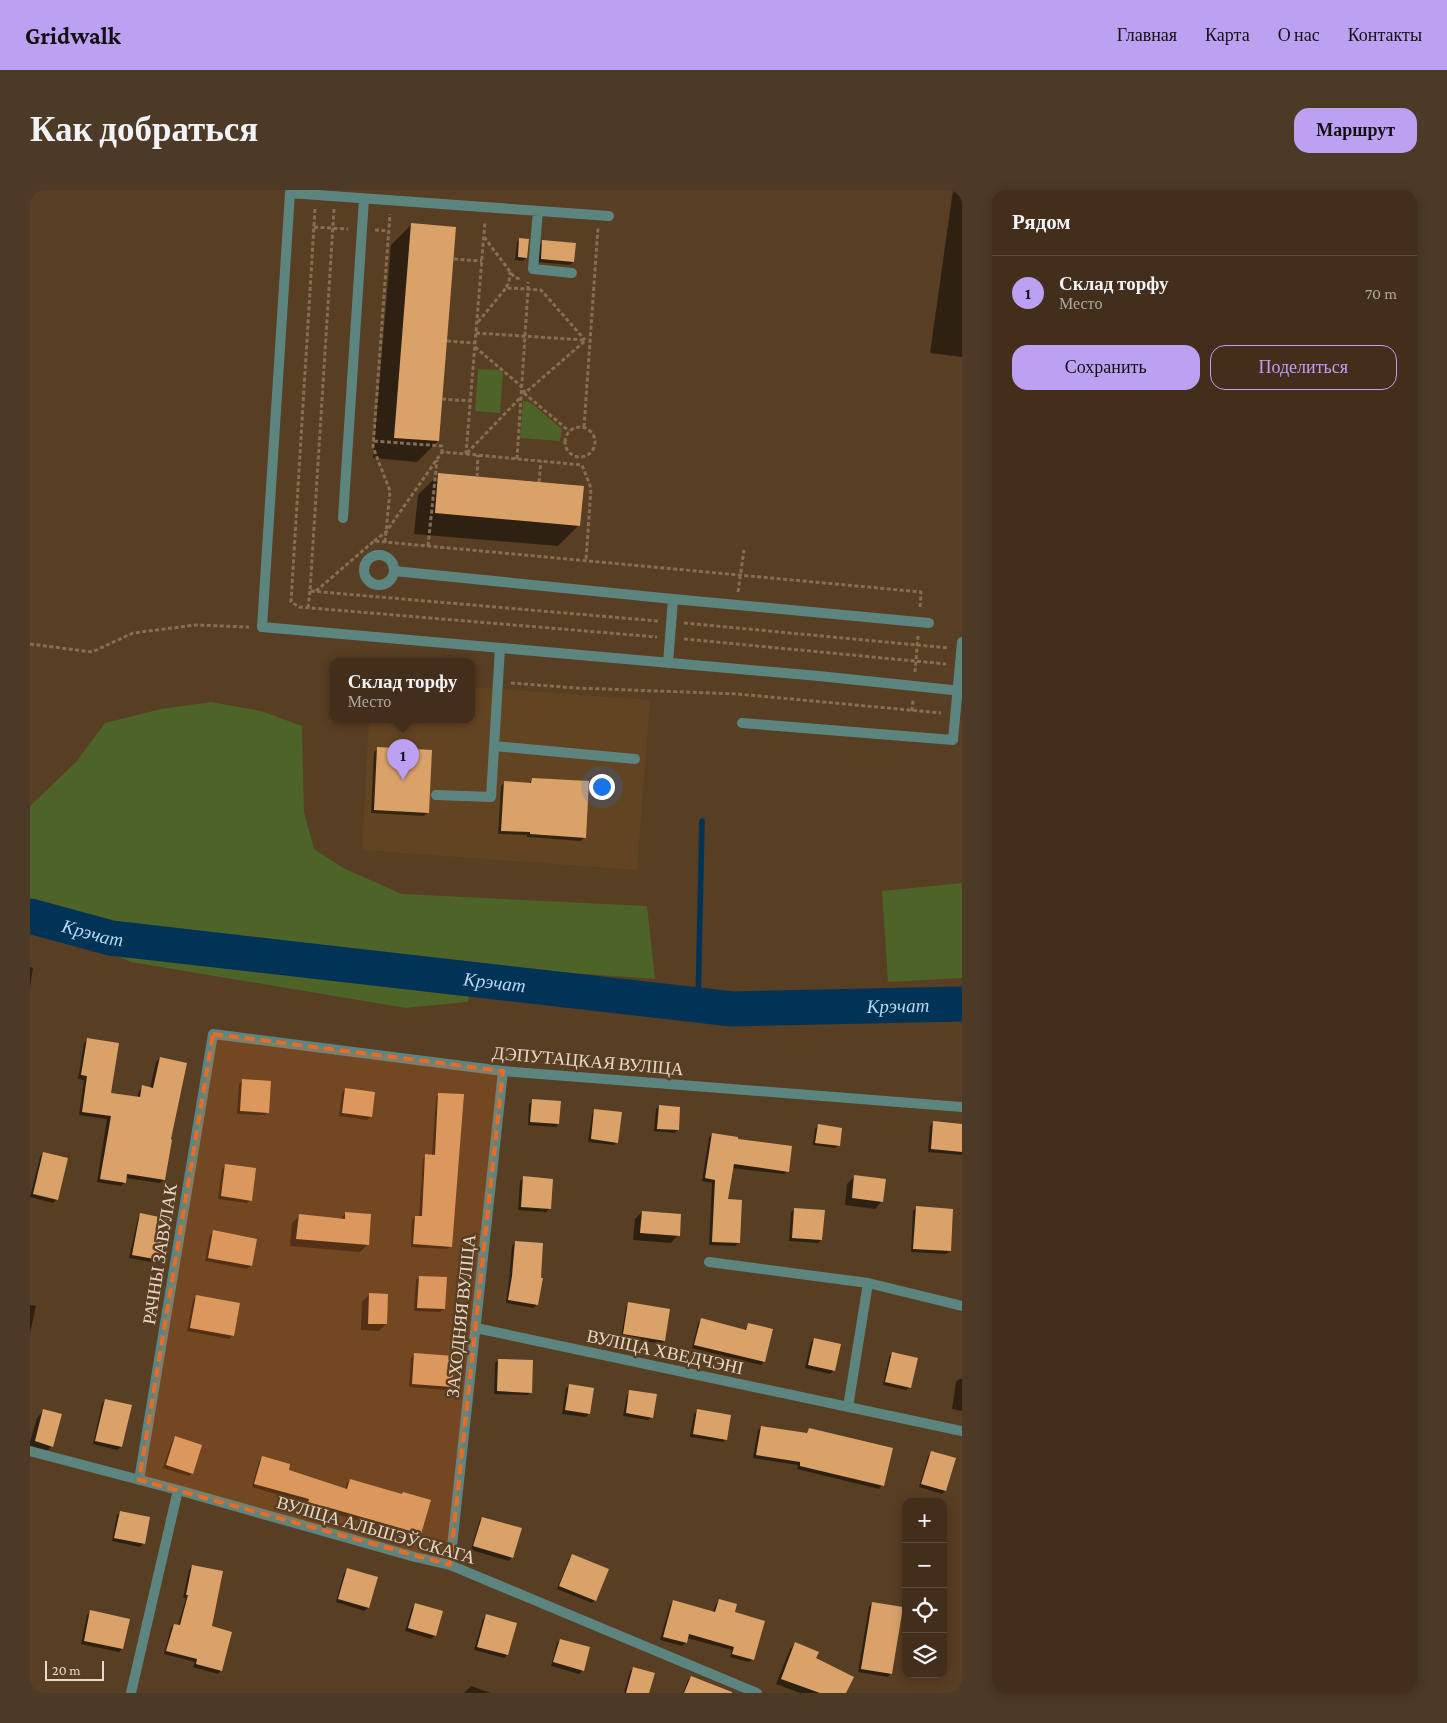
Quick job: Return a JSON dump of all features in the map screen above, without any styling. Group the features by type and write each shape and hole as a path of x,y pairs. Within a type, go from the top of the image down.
{"street":[{"path":"604,216 290,193 262,627 960,690"},
{"path":"343,518 364,199"},
{"path":"538,211 533,269 572,273"},
{"path":"394,571 924,622"},
{"path":"668,663 673,599"},
{"path":"742,723 958,741 955,714 960,690 962,645"},
{"path":"436,795 490,797 500,648"},
{"path":"494,746 635,759"},
{"name":"ДЭПУТАЦКАЯ ВУЛІЦА","path":"213,1034 503,1071 962,1107"},
{"name":"РАЧНЫ ЗАВУЛАК","path":"139,1480 213,1034"},
{"name":"ЗАХОДНЯЯ ВУЛІЦА","path":"450,1565 503,1071"},
{"path":"709,1262 868,1283 962,1306"},
{"path":"848,1407 868,1283"},
{"name":"ВУЛІЦА ХВЕДЧЭНІ","path":"476,1328 962,1431"},
{"name":"ВУЛІЦА АЛЬШЭЎСКАГА","path":"30,1451 450,1565 757,1693"},
{"path":"131,1693 178,1490"}],"path":[{"path":"316,196 290,599 294,606 960,665"},
{"path":"308,608 313,591 335,197"},
{"path":"385,542 390,491 373,447 391,201"},
{"path":"584,427 590,341 604,216"},
{"path":"466,454 485,218"},
{"path":"484,236 515,278"},
{"path":"454,259 482,261"},
{"path":"477,323 506,288 509,283 510,272"},
{"path":"510,278 535,280"},
{"path":"517,459 529,279"},
{"path":"541,285 541,290 585,340"},
{"path":"506,288 541,290"},
{"path":"476,332 590,341"},
{"path":"466,454 524,393 585,340"},
{"path":"447,341 475,345 521,386 524,393 569,431"},
{"path":"442,399 471,401"},
{"path":"584,427 591,431 596,441 591,452 581,457 575,456 566,448 565,442 569,431 574,428 584,427"},
{"path":"313,591 386,532 442,452 442,446 374,441"},
{"path":"442,452 582,465"},
{"path":"477,476 478,455"},
{"path":"581,457 582,465 592,488 586,560"},
{"path":"428,546 437,459"},
{"path":"539,482 541,461"},
{"path":"374,541 921,592 924,622 917,645 912,711"},
{"path":"313,591 917,645 962,645"},
{"path":"30,644 92,652 133,633 196,625 262,627"},
{"path":"498,682 576,688 738,694 955,714"}],"highlighted area":[{"path":"213,1034 503,1071 450,1565 139,1480"}],"shaded area":[{"path":"475,687 650,700 637,870 362,850 369,723 475,723"}],"green space":[{"path":"478,369 500,370 503,373 500,413 475,411"},
{"path":"523,401 530,402 562,429 560,441 520,438"},
{"path":"211,702 261,711 302,726 304,812 314,849 343,868 402,894 647,906 655,979 473,966 468,1002 406,1008 131,962 59,930 30,926 30,806 76,762 105,723 161,709"},
{"path":"962,883 962,978 888,982 882,891"}],"building":[{"path":"411,223 456,227 439,441 394,438"},
{"path":"519,238 529,239 527,258 518,257"},
{"path":"542,240 576,243 574,262 541,259"},
{"path":"438,473 584,486 580,526 435,513"},
{"path":"377,747 432,750 429,813 374,810"},
{"path":"532,778 589,781 586,838 501,831 504,781 531,783"},
{"path":"87,1038 119,1043 111,1093 140,1097 142,1085 153,1088 160,1057 187,1063 171,1139 165,1180 127,1174 126,1183 100,1179 111,1116 82,1112 87,1076 81,1075"},
{"path":"242,1079 271,1081 269,1113 240,1111"},
{"path":"345,1088 375,1092 372,1117 342,1113"},
{"path":"438,1093 464,1094 452,1247 413,1244 415,1216 422,1216 425,1154 435,1155"},
{"path":"532,1099 561,1101 559,1124 530,1122"},
{"path":"659,1105 680,1107 679,1130 657,1129"},
{"path":"594,1109 622,1112 618,1143 591,1139"},
{"path":"933,1121 962,1124 962,1152 931,1149"},
{"path":"818,1124 842,1128 840,1146 815,1143"},
{"path":"712,1133 738,1137 738,1139 792,1146 789,1172 734,1164 728,1199 742,1200 740,1243 712,1242 715,1180 705,1178"},
{"path":"43,1152 68,1158 58,1200 33,1194"},
{"path":"225,1164 256,1168 252,1201 221,1196"},
{"path":"854,1175 886,1179 883,1202 852,1198"},
{"path":"523,1176 553,1179 551,1209 521,1207"},
{"path":"916,1206 953,1209 951,1251 913,1249"},
{"path":"794,1208 825,1210 822,1240 792,1238"},
{"path":"642,1211 681,1214 680,1236 640,1233"},
{"path":"345,1212 371,1214 369,1245 296,1239 299,1214 345,1219"},
{"path":"140,1213 169,1219 160,1260 132,1255"},
{"path":"213,1230 257,1239 252,1266 208,1258"},
{"path":"515,1241 543,1243 541,1278 543,1278 538,1305 508,1300"},
{"path":"419,1276 447,1277 445,1309 417,1308"},
{"path":"369,1293 388,1294 387,1324 368,1324"},
{"path":"196,1295 240,1303 234,1336 190,1328"},
{"path":"628,1302 670,1309 665,1341 623,1334"},
{"path":"701,1318 746,1330 748,1323 773,1329 765,1362 694,1345"},
{"path":"814,1338 841,1344 835,1371 808,1365"},
{"path":"892,1352 918,1358 911,1388 885,1382"},
{"path":"414,1353 454,1356 452,1387 412,1384"},
{"path":"498,1359 533,1360 532,1393 497,1391"},
{"path":"569,1384 594,1388 590,1414 565,1410"},
{"path":"629,1390 657,1394 653,1418 626,1413"},
{"path":"105,1399 132,1405 122,1447 95,1441"},
{"path":"43,1409 62,1414 53,1447 35,1441"},
{"path":"697,1409 731,1415 727,1440 693,1434"},
{"path":"761,1426 807,1433 809,1428 893,1448 884,1486 800,1466 800,1462 756,1455"},
{"path":"175,1436 202,1445 193,1474 166,1465"},
{"path":"931,1451 956,1458 946,1491 921,1484"},
{"path":"262,1456 290,1464 289,1470 347,1489 350,1479 431,1500 421,1534 323,1506 321,1511 307,1506 309,1499 254,1484"},
{"path":"120,1511 150,1517 145,1544 114,1538"},
{"path":"482,1517 522,1528 513,1558 473,1546"},
{"path":"572,1554 609,1569 596,1601 559,1586"},
{"path":"192,1565 223,1571 212,1626 232,1632 222,1671 196,1664 197,1659 166,1651 174,1624 180,1625 188,1595 186,1595"},
{"path":"347,1568 378,1577 369,1608 338,1599"},
{"path":"719,1599 737,1604 735,1612 765,1621 754,1660 732,1654 734,1647 689,1634 687,1643 663,1637 673,1600 715,1612"},
{"path":"872,1602 902,1607 892,1674 861,1669"},
{"path":"415,1603 443,1611 436,1636 408,1628"},
{"path":"90,1610 130,1619 123,1649 84,1641"},
{"path":"486,1614 517,1623 508,1655 477,1647"},
{"path":"560,1639 590,1647 584,1671 553,1662"},
{"path":"795,1642 819,1652 816,1658 854,1677 846,1693 820,1693 781,1679"},
{"path":"633,1667 655,1673 649,1693 626,1693"},
{"path":"691,1676 732,1692 732,1693 684,1693"}],"waterway":[{"path":"698,1005 702,821"},
{"name":"Крэчат","path":"30,916 111,938 732,1009 962,1004"}],"place":[{"name":"Склад торфу","path":"403,780"}]}
